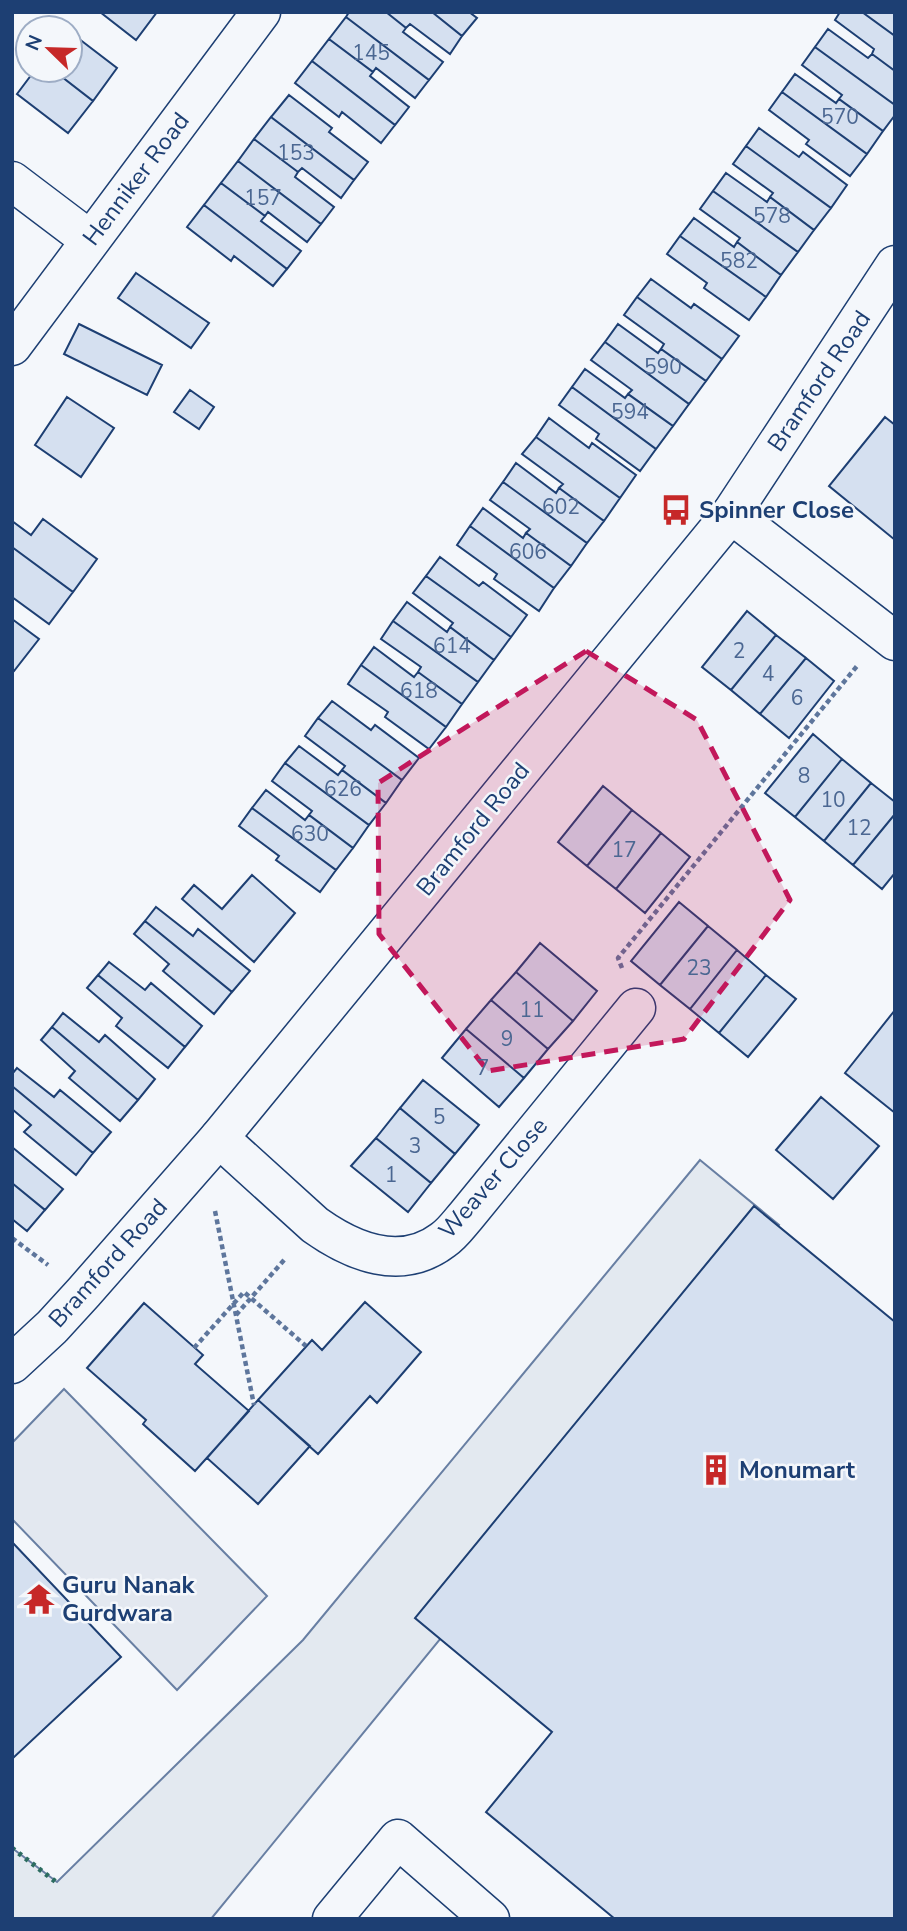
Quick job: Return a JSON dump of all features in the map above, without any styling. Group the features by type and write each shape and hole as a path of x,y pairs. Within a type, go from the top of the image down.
{"main road":[{"name":"Henniker Road","path":"12,346 261,12"},
{"path":"12,181 90,240"},
{"name":"Bramford Road","path":"12,1364 232,1150 731,514 895,265"},
{"path":"731,514 890,637"},
{"name":"Weaver Close","path":"232,1150 315,1225 351,1248 371,1255 397,1257 422,1252 444,1240 466,1216 636,1008"},
{"path":"332,1919 398,1839 490,1919"}],"path":[{"path":"636,1008 618,958 890,637"},
{"path":"232,1150 215,1212 254,1405"},
{"path":"235,1316 315,1225"},
{"path":"194,1348 244,1292 306,1346"}],"highlighted area":[{"path":"586,651 697,720 790,900 684,1039 488,1071 379,934 378,783"}],"shaded area":[{"path":"700,1160 779,1225 211,1919 12,1919 12,1848 57,1882 303,1640"},
{"path":"64,1389 267,1596 177,1690 12,1519 12,1443"}],"building":[{"path":"100,12 157,12 136,40"},
{"path":"349,12 386,12 406,28 403,32 443,62 429,80 346,17"},
{"path":"386,12 432,12 462,36 450,54 410,24 406,28"},
{"path":"432,12 469,12 477,18 462,36"},
{"path":"840,12 862,12 895,36 895,71 872,54 874,49 835,20"},
{"path":"862,12 895,12 895,36"},
{"path":"346,17 429,80 415,98 376,68 373,72 329,39"},
{"path":"828,29 868,58 872,54 895,71 895,105 815,47"},
{"path":"329,39 373,72 370,76 409,107 395,125 312,61"},
{"path":"84,43 117,68 93,101 71,84 84,84"},
{"path":"815,47 895,105 895,115 883,131 839,99 842,95 802,65"},
{"path":"312,61 395,125 381,143 342,112 339,117 295,83"},
{"path":"795,74 836,103 839,99 883,131 867,154 782,92"},
{"path":"24,84 71,84 93,101 68,133 17,94"},
{"path":"782,92 867,154 850,176 806,144 809,140 769,110"},
{"path":"289,95 332,128 329,132 368,162 354,180 271,117"},
{"path":"271,117 354,180 341,198 302,168 298,172 254,139"},
{"path":"759,128 799,157 803,152 847,185 831,208 746,146"},
{"path":"254,139 298,172 295,177 334,207 321,224 238,161"},
{"path":"746,146 831,208 814,230 770,197 773,193 733,164"},
{"path":"238,161 321,224 307,242 268,212 265,216 221,183"},
{"path":"726,173 767,202 770,197 814,230 798,252 713,191"},
{"path":"221,183 265,216 261,221 301,251 287,269 204,205"},
{"path":"713,191 798,252 781,275 737,242 740,238 700,209"},
{"path":"204,205 287,269 273,286 234,256 231,261 187,227"},
{"path":"694,218 734,247 737,242 781,275 766,297 680,236"},
{"path":"680,236 766,297 749,320 704,288 707,283 667,254"},
{"path":"136,273 209,323 191,348 118,298"},
{"path":"651,279 691,308 694,304 739,336 722,359 637,297"},
{"path":"637,297 722,359 706,381 661,349 664,344 624,315"},
{"path":"79,324 162,365 147,395 64,354"},
{"path":"618,324 658,353 661,349 706,381 689,404 605,342"},
{"path":"605,342 689,404 673,426 628,394 632,390 591,360"},
{"path":"585,369 625,398 628,394 673,426 656,449 572,387"},
{"path":"572,387 656,449 640,471 596,439 599,434 559,405"},
{"path":"190,390 214,407 199,429 174,412"},
{"path":"67,397 114,428 81,477 35,445"},
{"path":"885,417 895,425 895,540 829,486"},
{"path":"549,418 589,448 592,443 636,475 620,498 536,437"},
{"path":"536,437 620,498 604,521 559,488 563,484 522,454"},
{"path":"516,463 556,493 559,488 604,521 587,543 503,482"},
{"path":"503,482 587,543 571,566 526,533 530,529 490,500"},
{"path":"483,508 523,538 526,533 571,566 554,588 470,526"},
{"path":"43,519 97,559 73,592 12,547 12,521 31,535"},
{"path":"470,526 554,588 539,611 494,579 497,574 457,545"},
{"path":"12,547 73,592 49,624 12,597"},
{"path":"440,557 479,586 483,582 527,615 511,637 426,576"},
{"path":"426,576 511,637 494,660 450,627 453,623 413,593"},
{"path":"407,602 447,632 450,627 494,660 478,682 393,621"},
{"path":"747,611 776,635 731,690 702,667"},
{"path":"12,619 39,639 14,671 12,670"},
{"path":"393,621 478,682 462,704 418,672 421,667 381,639"},
{"path":"776,635 806,658 760,714 731,690"},
{"path":"374,647 414,677 418,672 462,704 446,727 361,665"},
{"path":"806,658 834,681 789,738 760,714"},
{"path":"361,665 446,727 429,749 385,717 388,712 348,684"},
{"path":"332,701 371,730 375,725 419,758 402,780 318,718"},
{"path":"318,718 402,780 386,803 342,770 345,766 305,736"},
{"path":"813,734 842,759 795,817 765,793"},
{"path":"299,746 338,775 342,770 386,803 369,825 285,763"},
{"path":"842,759 871,783 824,841 795,817"},
{"path":"285,763 369,825 353,848 309,815 312,811 272,781"},
{"path":"871,783 895,802 895,814 853,865 824,841"},
{"path":"603,786 632,810 587,866 558,842"},
{"path":"266,790 305,820 309,815 353,848 336,870 252,808"},
{"path":"252,808 336,870 320,892 276,860 279,856 239,826"},
{"path":"632,810 661,833 616,889 587,866"},
{"path":"895,814 895,873 882,889 853,865"},
{"path":"661,833 690,857 645,913 616,889"},
{"path":"252,875 295,913 254,962 182,899 194,885 222,909"},
{"path":"679,902 708,926 660,985 631,961"},
{"path":"156,907 193,936 198,929 250,971 232,992 145,921"},
{"path":"145,921 232,992 214,1014 163,971 169,964 134,934"},
{"path":"708,926 737,950 690,1009 660,985"},
{"path":"540,943 597,991 573,1021 516,972"},
{"path":"737,950 766,975 719,1033 690,1009"},
{"path":"109,962 145,990 151,983 202,1026 185,1047 98,975"},
{"path":"516,972 573,1021 548,1049 491,1000"},
{"path":"98,975 185,1047 168,1068 116,1026 122,1018 87,988"},
{"path":"766,975 796,999 748,1057 719,1033"},
{"path":"491,1000 548,1049 524,1078 466,1029"},
{"path":"895,1010 895,1113 845,1073"},
{"path":"63,1013 99,1042 105,1035 155,1079 138,1100 52,1027"},
{"path":"52,1027 138,1100 120,1121 69,1078 75,1071 41,1040"},
{"path":"466,1029 524,1078 499,1107 442,1058"},
{"path":"17,1068 54,1097 60,1090 111,1132 93,1153 12,1086 12,1074"},
{"path":"423,1080 479,1125 455,1154 400,1108"},
{"path":"12,1086 93,1153 76,1175 24,1132 31,1125 12,1109"},
{"path":"821,1097 879,1146 833,1199 776,1150"},
{"path":"400,1108 455,1154 431,1183 376,1138"},
{"path":"376,1138 431,1183 408,1212 351,1166"},
{"path":"12,1147 63,1189 45,1210 12,1183"},
{"path":"12,1183 45,1210 27,1231 12,1219"},
{"name":"Monumart","path":"754,1206 895,1322 895,1919 615,1919 486,1812 552,1732 415,1618"},
{"path":"365,1302 421,1352 377,1403 370,1396 318,1454 258,1400 312,1340 322,1350"},
{"path":"144,1303 203,1355 195,1364 249,1411 195,1471 143,1424 146,1420 87,1368"},
{"path":"258,1400 310,1446 258,1504 207,1458"},
{"name":"Guru Nanak Gurdwara","path":"12,1542 121,1657 12,1759"}],"hedge":[{"path":"12,1848 56,1882"}],"place":[{"name":"Spinner Close","path":"676,510"},
{"name":"Monumart","path":"716,1470"},
{"name":"Guru Nanak Gurdwara","path":"39,1599"}]}
